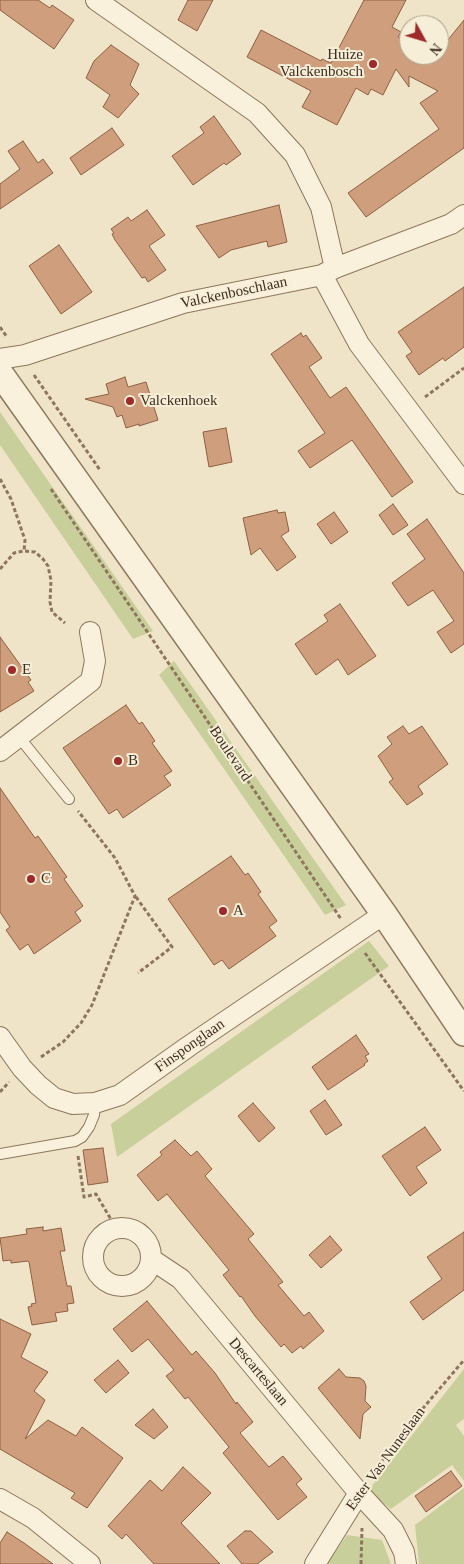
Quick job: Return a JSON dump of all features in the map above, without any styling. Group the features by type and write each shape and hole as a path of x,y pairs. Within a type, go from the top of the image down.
{"street":[{"path":"96,0 257,113 295,155 321,207 328,272 359,344 464,484"},
{"name":"Valckenboschlaan","path":"0,359 25,355 183,303 328,272 451,224 464,215"},
{"path":"0,373 384,914 464,1033"},
{"path":"0,751 91,680 95,661 90,632"},
{"name":"Finsponglaan","path":"0,1037 22,1068 54,1098 74,1104 95,1103 120,1095 384,914"},
{"path":"116,1228 134,1230 147,1242 150,1250 151,1259 144,1276 137,1282 129,1285 111,1284 97,1272 94,1264 95,1245 107,1232 116,1228"},
{"name":"Descarteslaan","path":"151,1259 181,1279 359,1493 394,1530 404,1552 406,1564"},
{"name":"Ester Vas Nuneslaan","path":"314,1564 359,1493"},
{"path":"0,1499 33,1518 90,1564"}],"lane":[{"path":"19,737 69,799"},
{"path":"0,1154 75,1141 82,1137 89,1127 94,1115 95,1103"}],"path":[{"path":"408,409 464,368"},
{"path":"0,479 11,499 25,540 24,551"},
{"name":"Boulevard","path":"50,488 353,936 464,1091"},
{"path":"0,569 14,553 24,551 35,552 48,566 51,580 50,602 52,612 65,623"},
{"path":"69,799 114,858 135,896 172,947 138,973"},
{"path":"0,1092 22,1068 39,1059 63,1042 81,1023 92,1005 135,896"},
{"path":"75,1141 84,1197 96,1194 116,1228"},
{"name":"Ester Vas Nuneslaan","path":"359,1493 407,1428 464,1360"}],"green space":[{"path":"0,412 153,631 133,639 0,445"},
{"path":"174,661 346,905 325,915 159,675"},
{"path":"369,941 389,966 117,1157 111,1124"},
{"path":"464,1369 464,1419 456,1425 464,1436 464,1481 452,1465 391,1509 368,1491"},
{"path":"464,1488 464,1564 419,1564 415,1525"},
{"path":"347,1535 382,1540 391,1564 327,1564"}],"building":[{"path":"0,0 38,0 50,8 52,5 74,20 54,49 0,10"},
{"path":"188,0 213,0 197,31 178,20"},
{"path":"364,0 406,0 392,27 399,31 399,65 449,65 449,39 464,20 464,148 366,217 348,193 439,129 420,103 438,91 409,76 409,87 396,69 383,95 371,89 368,95 356,88 337,125 302,107 311,91 247,57 261,30 321,61 322,59 331,63"},
{"path":"111,45 139,64 130,85 139,94 118,118 103,107 110,95 86,78 94,61"},
{"path":"214,116 241,154 226,165 224,163 193,185 172,156 204,133 200,127"},
{"path":"112,128 124,145 81,175 70,158"},
{"path":"23,141 38,163 43,159 53,173 0,209 0,184 20,169 8,151"},
{"path":"279,205 287,242 268,247 267,241 231,250 219,258 196,226"},
{"path":"147,210 165,235 149,246 166,270 148,282 145,277 142,278 115,240 111,229 128,217 131,221"},
{"path":"59,245 92,292 61,314 29,266"},
{"path":"464,287 464,347 445,361 443,358 419,375 406,356 412,352 398,332"},
{"path":"301,333 303,337 306,335 322,358 309,367 330,398 346,387 413,482 392,497 352,440 310,468 298,451 325,433 271,354"},
{"name":"Valckenhoek","path":"125,377 128,387 146,382 158,420 126,428 122,415 117,417 113,407 85,399 109,394 106,384"},
{"path":"226,428 232,462 209,467 203,432"},
{"path":"393,504 408,525 393,535 379,515"},
{"path":"277,510 278,513 285,512 289,531 281,536 296,557 277,571 260,548 251,555 243,518"},
{"path":"334,512 348,532 331,544 317,524"},
{"path":"427,519 464,573 464,644 451,653 437,632 454,621 433,590 408,606 392,583 425,559 407,534"},
{"path":"340,604 376,656 348,675 338,659 316,675 295,644 328,621 324,615"},
{"name":"E","path":"0,637 31,680 28,682 34,691 0,712"},
{"name":"B","path":"126,705 139,724 142,722 155,741 152,743 172,771 164,776 171,785 123,818 117,809 109,814 63,748"},
{"path":"403,726 409,734 422,726 448,764 418,786 423,794 407,805 389,782 393,779 378,756 392,744 387,737"},
{"name":"C","path":"0,788 35,838 38,836 67,877 64,879 83,906 75,912 81,921 34,954 28,944 20,950 6,930 10,927 0,912"},
{"name":"A","path":"231,856 245,875 248,873 261,892 258,894 277,921 269,927 276,936 229,969 222,960 214,965 168,899"},
{"path":"356,1035 369,1054 365,1056 368,1061 328,1090 312,1067"},
{"path":"325,1100 342,1125 326,1135 310,1111"},
{"path":"253,1103 275,1128 259,1142 238,1116"},
{"path":"425,1127 441,1150 416,1167 427,1183 410,1196 382,1156"},
{"path":"175,1140 191,1156 197,1151 212,1169 205,1176 254,1234 248,1239 283,1282 278,1285 304,1316 309,1312 324,1331 303,1349 301,1346 292,1353 284,1344 281,1347 223,1275 229,1270 167,1194 158,1201 137,1175 162,1155 160,1152"},
{"path":"103,1148 108,1182 88,1185 83,1150"},
{"path":"43,1227 43,1231 61,1228 65,1251 60,1251 67,1286 71,1286 74,1303 67,1304 68,1311 55,1313 57,1321 32,1325 28,1307 36,1303 29,1262 11,1263 11,1260 3,1261 0,1238 27,1234 26,1229"},
{"path":"464,1232 464,1290 423,1320 410,1302 442,1279 427,1257"},
{"path":"330,1236 342,1250 321,1268 309,1255"},
{"path":"147,1301 192,1355 196,1351 215,1373 236,1404 237,1402 253,1422 240,1433 262,1459 269,1467 283,1456 302,1479 296,1484 307,1497 278,1520 223,1453 229,1447 188,1397 185,1399 166,1376 174,1370 148,1339 132,1352 113,1329"},
{"path":"0,1319 31,1334 21,1357 48,1372 34,1391 45,1400 25,1439 48,1420 76,1436 82,1427 123,1458 87,1508 71,1498 75,1493 0,1449"},
{"path":"118,1360 129,1373 106,1393 94,1380"},
{"path":"339,1369 346,1377 360,1378 366,1386 365,1401 371,1407 363,1414 360,1439 318,1388"},
{"path":"153,1409 168,1427 154,1439 135,1425"},
{"path":"183,1467 211,1493 181,1523 220,1564 154,1564 126,1534 122,1539 108,1526 150,1480 162,1491"},
{"path":"451,1471 462,1486 426,1512 415,1496"},
{"path":"245,1531 251,1531 273,1552 257,1564 242,1564 227,1546"},
{"path":"7,1532 53,1564 0,1564 0,1543"}],"place":[{"name":"Huize Valckenbosch","path":"373,64"},
{"name":"Valckenhoek","path":"130,401"},
{"name":"E","path":"12,670"},
{"name":"B","path":"118,761"},
{"name":"C","path":"31,879"},
{"name":"A","path":"223,911"}]}
